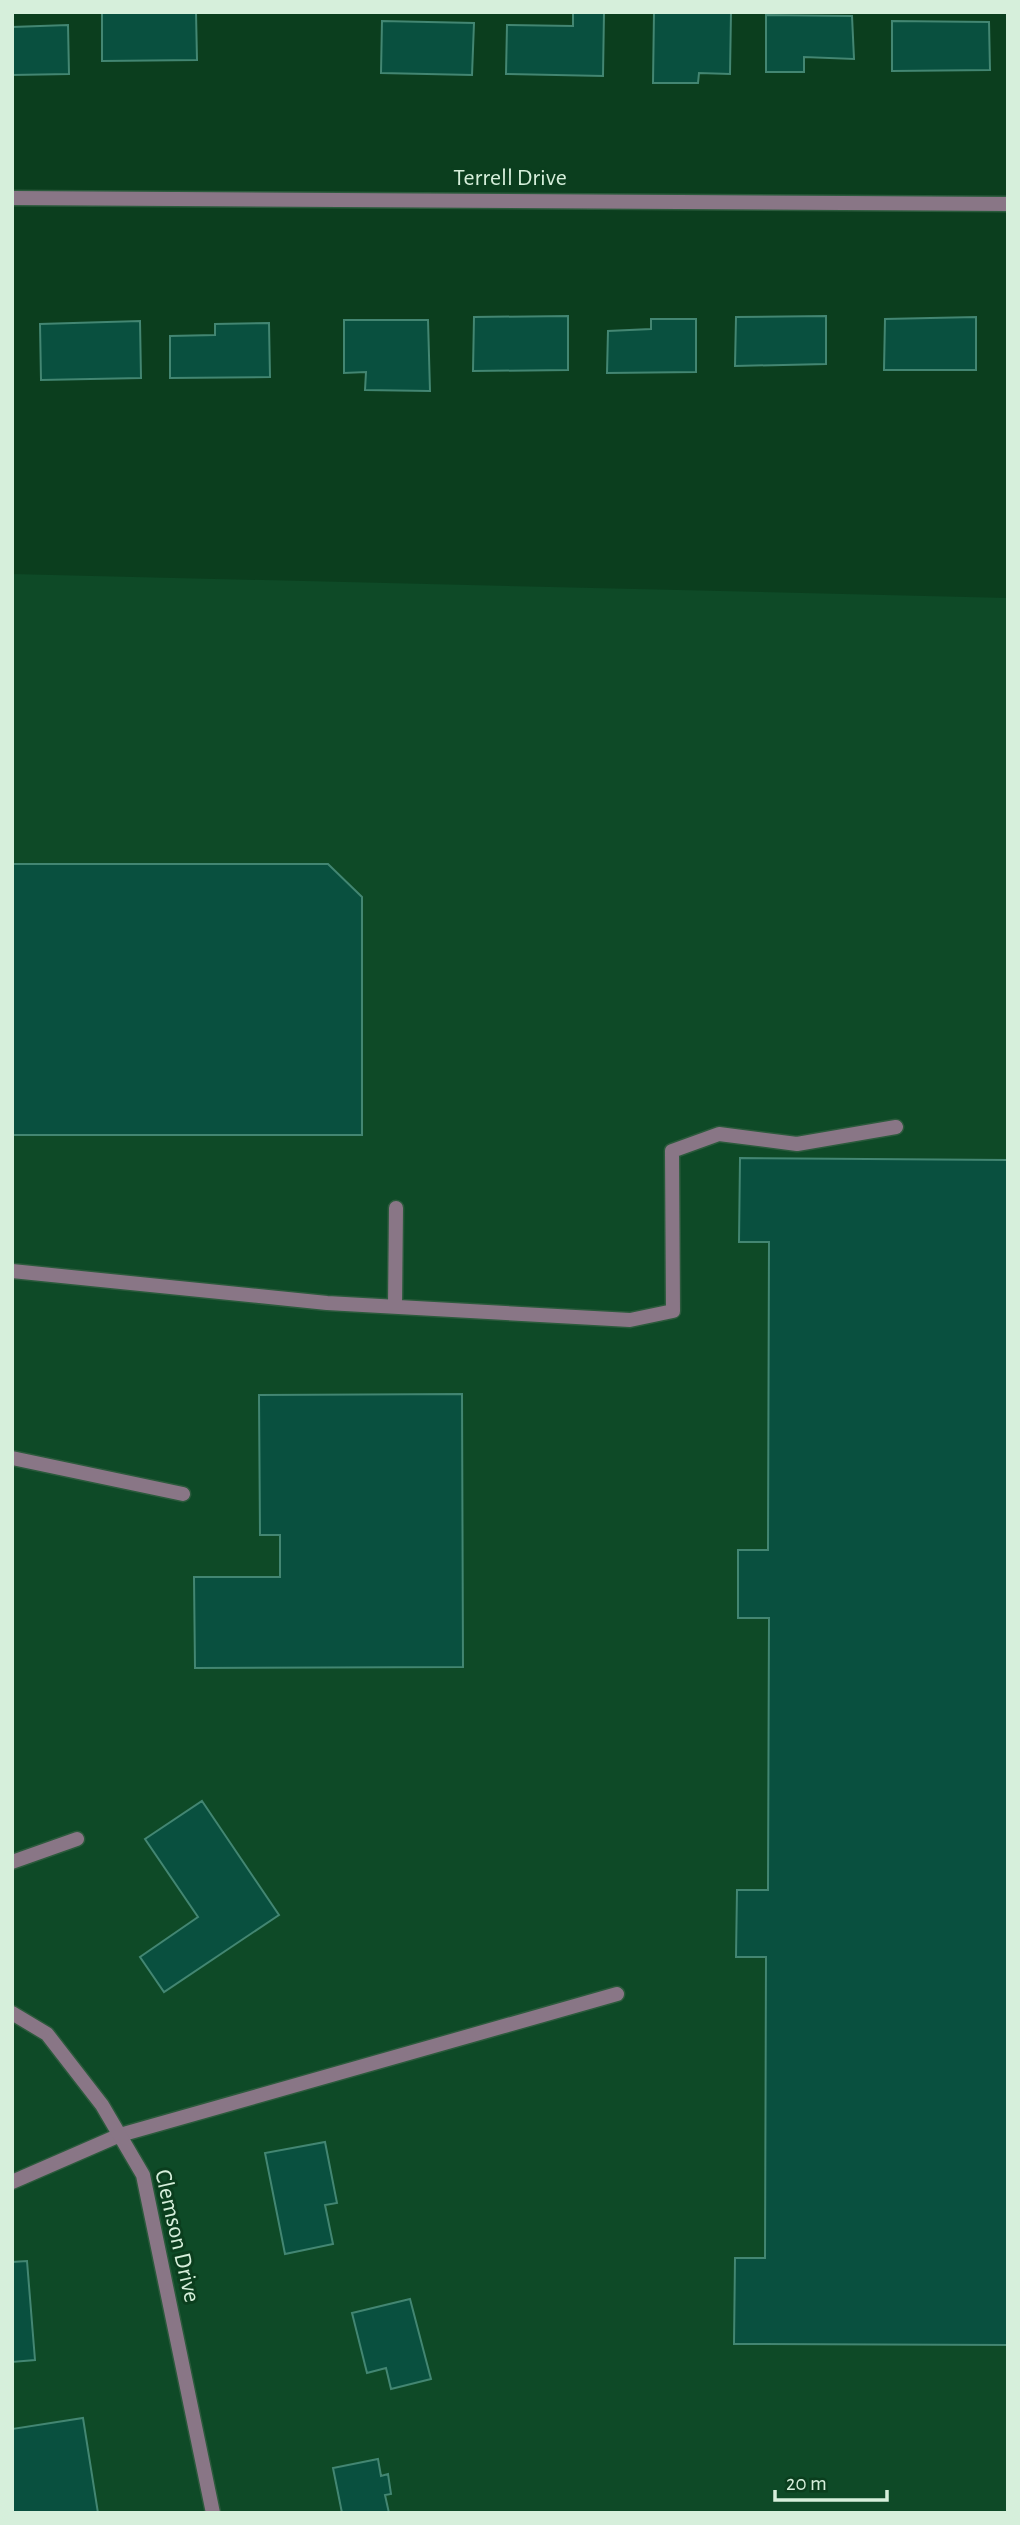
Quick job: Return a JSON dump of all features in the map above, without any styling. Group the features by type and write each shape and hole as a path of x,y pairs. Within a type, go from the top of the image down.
{"street":[{"name":"Terrell Drive","path":"12,198 1008,204"},
{"path":"12,1271 327,1303 630,1320 673,1311 672,1151 719,1134 797,1144 896,1127"},
{"path":"395,1306 396,1208"},
{"path":"12,1458 183,1494"},
{"path":"12,1861 77,1839"},
{"path":"12,2182 68,2160 120,2135 617,1994"},
{"name":"Clemson Drive","path":"12,2013 47,2034 102,2105 143,2175 213,2513"}],"shaded area":[{"path":"12,574 1008,598 1008,2513 12,2513"}],"building":[{"path":"102,12 196,12 197,60 102,61"},
{"path":"573,12 604,12 603,76 506,74 507,25 573,26"},
{"path":"654,12 731,12 730,74 699,73 698,83 653,83"},
{"path":"766,15 852,16 854,59 804,57 804,72 766,72"},
{"path":"382,21 474,23 472,75 381,73"},
{"path":"892,21 989,22 990,70 892,71"},
{"path":"68,25 69,74 12,75 12,27"},
{"path":"568,316 568,370 473,371 474,317"},
{"path":"826,316 826,364 735,366 736,317"},
{"path":"976,317 976,370 884,370 885,319"},
{"path":"651,319 696,319 696,372 607,373 608,331 651,329"},
{"path":"344,320 428,320 430,391 365,390 366,372 344,373"},
{"path":"140,321 141,378 41,380 40,324"},
{"path":"269,323 270,377 170,378 170,336 215,335 215,324"},
{"path":"12,864 328,864 362,897 362,1135 12,1135"},
{"path":"740,1158 1008,1160 1008,2345 734,2344 735,2258 765,2258 766,1957 736,1957 737,1890 768,1890 769,1618 738,1618 738,1550 768,1550 769,1242 739,1242"},
{"path":"462,1394 463,1667 195,1668 194,1577 280,1577 280,1535 260,1535 259,1395"},
{"path":"202,1801 279,1915 164,1992 140,1957 198,1917 145,1839"},
{"path":"325,2142 337,2203 325,2205 333,2244 285,2254 265,2153"},
{"path":"27,2261 35,2360 12,2362 12,2262"},
{"path":"410,2299 431,2379 391,2389 386,2368 367,2373 352,2313"},
{"path":"83,2418 98,2513 12,2513 12,2429"},
{"path":"378,2459 381,2476 388,2474 391,2494 385,2495 389,2513 342,2513 333,2468"}]}
